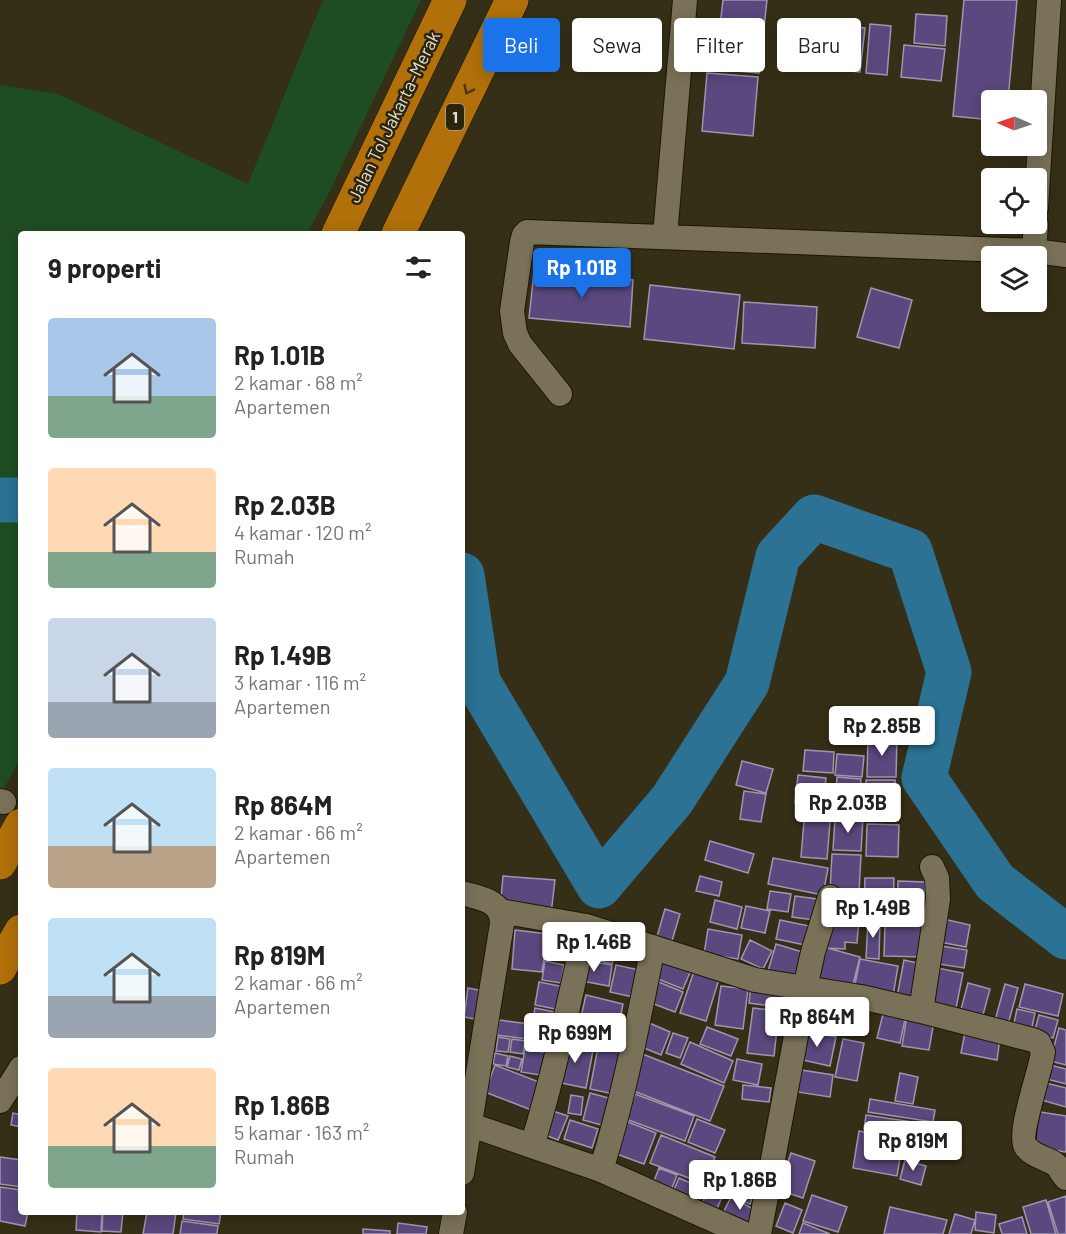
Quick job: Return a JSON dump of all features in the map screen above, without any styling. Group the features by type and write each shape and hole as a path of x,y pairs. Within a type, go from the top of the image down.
{"highway":[{"name":"Jalan Tol Jakarta–Merak","path":"339,231 450,0"},
{"name":"1","path":"399,231 512,0"},
{"path":"0,863 8,810"},
{"path":"0,968 18,936"}],"street":[{"path":"665,236 685,0"},
{"path":"1038,168 1049,0"},
{"path":"560,394 520,344 515,333 512,311 522,243 527,231 981,249"},
{"path":"1047,253 1066,255"},
{"path":"921,1011 938,899 937,878 932,867"},
{"path":"465,893 494,904 500,911 502,924 465,1157"},
{"path":"471,1125 601,1170 744,1233 813,952 830,897"},
{"path":"500,911 586,926 755,980 861,998 1033,1040 1042,1047 1042,1059 1028,1110 1025,1144 1030,1151 1054,1164 1066,1178"},
{"path":"532,1146 544,1108 586,926"},
{"path":"601,1170 631,1056 653,947"},
{"path":"451,1234 454,1215"}],"green space":[{"path":"323,0 421,0 309,231 18,231 18,763 0,795 0,85 58,94 248,184"}],"building":[{"path":"723,0 767,0 765,18 721,18"},
{"path":"964,0 1017,0 1009,90 981,90 981,119 953,116"},
{"path":"916,14 947,16 945,46 914,43"},
{"path":"870,24 891,26 887,75 866,73"},
{"path":"861,28 865,28 861,63"},
{"path":"904,45 945,49 941,81 901,77"},
{"path":"707,73 758,77 753,136 702,131"},
{"path":"534,272 633,280 630,327 529,318"},
{"path":"650,285 740,295 734,349 644,339"},
{"path":"871,288 912,300 899,348 857,337"},
{"path":"744,302 817,307 815,348 742,343"},
{"path":"868,738 897,738 896,777 867,777"},
{"path":"805,750 834,752 833,773 803,771"},
{"path":"837,754 864,756 862,777 835,775"},
{"path":"742,761 773,769 766,793 736,785"},
{"path":"798,775 826,778 823,806 795,803"},
{"path":"837,777 861,779 859,811 835,809"},
{"path":"866,780 895,780 895,819 866,819"},
{"path":"744,791 766,794 761,822 740,819"},
{"path":"805,809 831,811 827,859 801,857"},
{"path":"835,817 863,818 861,851 833,850"},
{"path":"867,824 899,825 898,857 866,856"},
{"path":"710,841 754,854 748,873 705,860"},
{"path":"832,854 861,855 859,892 830,891"},
{"path":"773,858 828,868 823,895 768,884"},
{"path":"503,876 555,880 551,914 500,910"},
{"path":"700,876 722,882 719,896 696,891"},
{"path":"865,878 894,878 893,916 864,915"},
{"path":"898,881 925,882 924,918 897,917"},
{"path":"770,891 791,894 788,912 767,909"},
{"path":"795,896 825,900 822,921 792,917"},
{"path":"715,900 742,907 737,929 710,922"},
{"path":"746,906 770,911 765,933 741,928"},
{"path":"665,909 680,914 671,944 656,940"},
{"path":"828,917 859,919 857,943 845,942 845,949 826,948"},
{"path":"939,918 970,925 966,947 934,941"},
{"path":"868,919 880,920 879,959 866,958"},
{"path":"780,920 814,927 810,946 776,939"},
{"path":"885,924 925,925 924,957 884,956"},
{"path":"708,929 742,935 738,959 704,954"},
{"path":"515,930 547,934 542,972 512,969"},
{"path":"591,936 618,944 612,964 585,957"},
{"path":"550,937 568,940 566,961 547,958"},
{"path":"750,940 772,951 763,969 741,959"},
{"path":"776,944 809,954 801,981 768,971"},
{"path":"935,945 967,950 964,968 932,963"},
{"path":"824,947 860,957 851,992 815,982"},
{"path":"660,958 691,970 683,989 653,977"},
{"path":"860,959 898,966 893,996 854,989"},
{"path":"580,960 612,965 609,986 576,980"},
{"path":"904,960 926,965 916,1006 896,1002"},
{"path":"545,961 564,965 561,983 542,980"},
{"path":"616,965 644,971 638,998 610,992"},
{"path":"932,967 963,973 955,1013 924,1007"},
{"path":"695,968 720,976 706,1021 680,1013"},
{"path":"654,980 683,992 675,1012 646,1001"},
{"path":"539,982 565,987 561,1010 535,1005"},
{"path":"968,983 990,989 981,1022 959,1017"},
{"path":"1005,984 1018,988 1007,1028 994,1024"},
{"path":"1025,984 1063,994 1058,1016 1019,1007"},
{"path":"751,985 782,988 780,1007 749,1003"},
{"path":"721,986 748,989 743,1029 715,1025"},
{"path":"468,988 484,991 480,1020 465,1017"},
{"path":"586,995 623,1004 619,1025 581,1017"},
{"path":"535,1008 560,1013 556,1033 531,1028"},
{"path":"753,1008 779,1011 774,1056 747,1053"},
{"path":"1017,1009 1035,1013 1031,1032 1013,1028"},
{"path":"883,1014 905,1019 900,1043 877,1038"},
{"path":"1039,1015 1058,1020 1053,1038 1034,1033"},
{"path":"907,1016 934,1021 929,1050 902,1046"},
{"path":"499,1020 529,1024 527,1039 497,1035"},
{"path":"574,1021 598,1026 594,1043 570,1038"},
{"path":"647,1022 670,1032 661,1055 637,1045"},
{"path":"601,1025 630,1030 627,1050 598,1045"},
{"path":"707,1027 738,1039 731,1056 700,1044"},
{"path":"1059,1028 1066,1030 1066,1065 1050,1061"},
{"path":"804,1030 836,1037 830,1066 798,1059"},
{"path":"965,1032 1000,1038 997,1060 961,1053"},
{"path":"673,1033 688,1038 680,1058 666,1053"},
{"path":"498,1037 510,1039 508,1052 496,1051"},
{"path":"512,1039 525,1041 523,1054 510,1052"},
{"path":"843,1039 864,1043 857,1081 835,1077"},
{"path":"564,1040 594,1045 586,1088 556,1082"},
{"path":"690,1042 733,1061 724,1083 681,1064"},
{"path":"598,1047 627,1054 619,1095 590,1089"},
{"path":"525,1049 550,1053 546,1076 521,1072"},
{"path":"495,1053 508,1056 506,1066 493,1064"},
{"path":"640,1053 724,1086 710,1121 626,1088"},
{"path":"510,1056 522,1059 519,1070 507,1067"},
{"path":"737,1059 762,1064 758,1085 733,1080"},
{"path":"1046,1064 1066,1069 1066,1084 1043,1078"},
{"path":"495,1065 544,1084 534,1111 485,1092"},
{"path":"795,1069 833,1075 830,1097 791,1091"},
{"path":"900,1073 918,1077 913,1104 895,1101"},
{"path":"1042,1082 1066,1088 1066,1107 1038,1099"},
{"path":"743,1085 771,1088 769,1102 742,1099"},
{"path":"590,1093 616,1100 609,1127 583,1120"},
{"path":"635,1094 694,1116 685,1141 626,1119"},
{"path":"571,1095 583,1097 581,1115 568,1113"},
{"path":"870,1099 935,1110 933,1122 868,1112"},
{"path":"550,1110 568,1116 558,1140 540,1133"},
{"path":"1034,1111 1066,1116 1066,1152 1029,1147"},
{"path":"13,1113 18,1114 18,1126 11,1125"},
{"path":"866,1115 933,1125 930,1139 864,1129"},
{"path":"697,1119 725,1130 715,1153 688,1142"},
{"path":"570,1120 598,1129 592,1148 564,1139"},
{"path":"623,1120 656,1133 644,1164 611,1152"},
{"path":"859,1131 903,1139 897,1176 853,1168"},
{"path":"661,1135 715,1157 704,1184 650,1163"},
{"path":"791,1153 815,1161 803,1198 779,1190"},
{"path":"0,1157 18,1160 18,1187 0,1184"},
{"path":"905,1160 926,1166 921,1185 900,1179"},
{"path":"659,1168 677,1175 672,1188 654,1181"},
{"path":"715,1175 729,1181 716,1211 702,1204"},
{"path":"679,1178 704,1189 698,1203 673,1192"},
{"path":"732,1180 756,1189 750,1204 726,1195"},
{"path":"0,1187 18,1190 18,1215 27,1215 25,1226 0,1221"},
{"path":"812,1195 847,1207 838,1232 803,1221"},
{"path":"1066,1196 1066,1234 1058,1234 1048,1202"},
{"path":"731,1197 757,1211 749,1225 724,1211"},
{"path":"1046,1200 1056,1234 1031,1234 1023,1207"},
{"path":"785,1203 802,1210 793,1233 776,1226"},
{"path":"890,1207 947,1220 943,1234 884,1234"},
{"path":"976,1212 996,1215 994,1233 975,1230"},
{"path":"955,1214 975,1220 971,1234 949,1234"},
{"path":"77,1215 102,1215 101,1232 76,1230"},
{"path":"103,1215 123,1215 121,1232 102,1231"},
{"path":"146,1215 176,1215 173,1234 143,1234"},
{"path":"184,1215 220,1215 219,1224 183,1219"},
{"path":"1022,1217 1027,1234 1002,1234 999,1224"},
{"path":"182,1221 218,1226 217,1234 180,1234"},
{"path":"398,1223 427,1227 426,1234 397,1234"},
{"path":"803,1223 830,1234 799,1234"},
{"path":"363,1229 390,1231 390,1234 363,1234"}],"waterway":[{"path":"0,500 18,500"},
{"path":"465,595 478,682 599,886 672,800 747,683 778,556 814,517 910,551 949,672 924,778 995,882 1066,937"}]}
